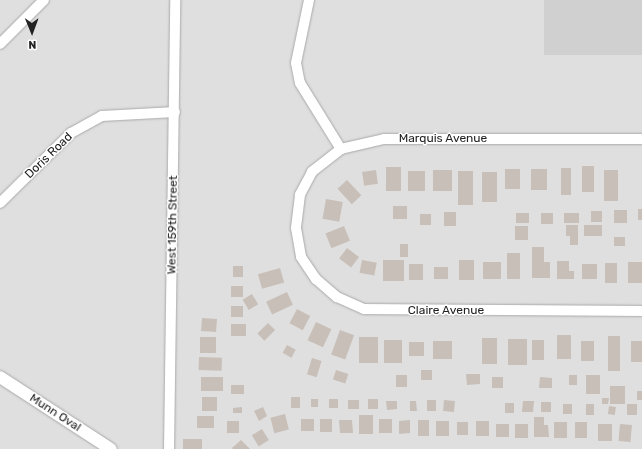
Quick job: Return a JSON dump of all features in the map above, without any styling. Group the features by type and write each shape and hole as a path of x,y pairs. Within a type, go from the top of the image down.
{"street":[{"path":"0,44 44,0"},
{"name":"West 159th Street","path":"169,449 175,112 175,0"},
{"path":"309,0 296,63 300,83 341,149"},
{"name":"Doris Road","path":"0,203 71,133 102,116 175,112"},
{"name":"Marquis Avenue","path":"296,228 300,195 312,172 341,149 384,140 642,139"},
{"name":"Claire Avenue","path":"296,228 301,256 316,279 337,297 364,309 642,311"},
{"name":"Munn Oval","path":"1,379 111,449"}],"shaded area":[{"path":"0,0 544,0 544,55 642,54 642,449 0,449"},
{"path":"544,0 642,0 642,55 544,55"}],"building":[{"path":"582,166 594,166 594,192 582,192"},
{"path":"386,167 401,167 401,191 386,191"},
{"path":"561,168 571,168 571,195 561,195"},
{"path":"505,169 520,169 520,189 505,189"},
{"path":"531,169 547,169 547,190 531,190"},
{"path":"376,170 378,184 364,186 362,172"},
{"path":"433,170 452,170 452,191 433,191"},
{"path":"604,170 618,170 618,201 604,201"},
{"path":"408,171 425,171 425,191 408,191"},
{"path":"458,171 473,171 473,205 458,205"},
{"path":"482,172 497,172 497,202 482,202"},
{"path":"347,180 361,195 352,204 337,189"},
{"path":"326,199 343,202 339,222 323,219"},
{"path":"393,206 407,206 407,219 393,219"},
{"path":"638,209 642,209 642,220 638,220"},
{"path":"614,210 627,210 627,223 614,223"},
{"path":"591,211 602,211 602,222 591,222"},
{"path":"444,212 456,212 456,226 444,226"},
{"path":"516,213 529,213 529,223 516,223"},
{"path":"541,213 553,213 553,224 541,224"},
{"path":"564,213 579,213 579,223 564,223"},
{"path":"420,214 431,214 431,225 420,225"},
{"path":"566,225 578,225 578,245 570,245 570,236 566,236"},
{"path":"584,225 602,225 602,236 584,236"},
{"path":"344,226 350,241 331,248 325,233"},
{"path":"515,226 528,226 528,240 515,240"},
{"path":"614,237 625,237 625,246 614,246"},
{"path":"400,244 408,244 408,257 400,257"},
{"path":"532,247 544,247 544,262 550,262 550,278 532,278"},
{"path":"347,248 359,257 351,267 339,258"},
{"path":"507,253 520,253 520,279 507,279"},
{"path":"362,260 377,263 374,276 360,273"},
{"path":"383,260 404,260 404,281 383,281"},
{"path":"459,260 474,260 474,280 459,280"},
{"path":"557,261 569,261 569,271 574,271 574,279 557,279"},
{"path":"483,262 501,262 501,279 483,279"},
{"path":"628,262 642,262 642,283 628,283"},
{"path":"605,263 617,263 617,283 605,283"},
{"path":"409,264 423,264 423,280 409,280"},
{"path":"582,264 597,264 597,279 582,279"},
{"path":"233,266 243,266 243,277 233,277"},
{"path":"434,267 448,267 448,279 434,279"},
{"path":"280,268 284,282 262,289 258,274"},
{"path":"231,286 243,286 243,297 231,297"},
{"path":"287,292 293,305 272,314 266,302"},
{"path":"252,294 258,304 249,310 243,300"},
{"path":"231,306 243,306 243,317 231,317"},
{"path":"297,309 310,316 303,330 289,323"},
{"path":"202,318 217,319 216,332 201,331"},
{"path":"316,322 331,329 323,347 308,340"},
{"path":"268,323 275,330 264,341 257,334"},
{"path":"231,324 246,324 246,336 231,336"},
{"path":"340,330 354,335 345,360 331,354"},
{"path":"557,335 571,335 571,359 557,359"},
{"path":"608,336 620,336 620,371 608,371"},
{"path":"200,337 216,337 216,353 200,353"},
{"path":"359,337 378,337 378,363 359,363"},
{"path":"482,338 497,338 497,364 482,364"},
{"path":"508,339 527,339 527,365 508,365"},
{"path":"384,340 402,340 402,363 384,363"},
{"path":"532,340 544,340 544,360 532,360"},
{"path":"433,341 452,341 452,359 433,359"},
{"path":"581,341 594,341 594,361 581,361"},
{"path":"631,341 642,341 642,362 631,362"},
{"path":"409,342 424,342 424,356 409,356"},
{"path":"287,345 296,350 291,358 283,353"},
{"path":"199,357 222,358 222,371 199,370"},
{"path":"312,358 322,361 317,377 307,374"},
{"path":"336,370 348,374 345,384 333,380"},
{"path":"421,370 432,370 432,380 421,380"},
{"path":"466,374 480,374 480,384 467,385"},
{"path":"396,375 407,375 407,387 396,387"},
{"path":"569,375 577,375 577,385 569,385"},
{"path":"586,375 600,375 600,394 586,394"},
{"path":"201,377 223,377 223,391 201,391"},
{"path":"492,377 503,377 503,388 492,388"},
{"path":"540,377 552,378 552,388 539,388"},
{"path":"231,385 244,385 244,394 231,394"},
{"path":"610,386 625,386 625,404 610,404"},
{"path":"637,391 642,391 642,400 637,400"},
{"path":"202,397 217,397 217,411 202,411"},
{"path":"291,397 300,397 300,408 291,408"},
{"path":"602,398 609,398 608,404 602,404"},
{"path":"311,399 318,399 318,407 311,407"},
{"path":"329,399 338,399 338,408 329,408"},
{"path":"368,399 378,399 378,409 368,409"},
{"path":"348,400 359,400 359,409 348,409"},
{"path":"427,400 436,400 436,411 427,411"},
{"path":"444,400 455,401 454,412 443,411"},
{"path":"386,401 397,401 397,409 387,410"},
{"path":"410,401 416,401 417,411 410,411"},
{"path":"523,401 534,401 533,412 522,412"},
{"path":"541,402 551,402 551,412 541,412"},
{"path":"505,403 514,403 514,413 505,413"},
{"path":"563,404 572,404 572,414 563,414"},
{"path":"586,404 594,404 594,415 586,415"},
{"path":"627,404 637,404 637,415 627,415"},
{"path":"609,406 616,407 615,415 608,414"},
{"path":"242,407 242,413 233,413 233,408"},
{"path":"263,407 267,416 259,421 254,411"},
{"path":"285,414 289,430 274,433 270,418"},
{"path":"359,415 373,415 373,434 359,434"},
{"path":"197,416 214,416 214,428 197,428"},
{"path":"534,417 544,417 544,425 548,425 549,437 534,437"},
{"path":"301,419 314,419 314,431 301,431"},
{"path":"320,419 332,419 332,432 320,432"},
{"path":"379,419 392,419 392,433 379,433"},
{"path":"339,420 352,420 353,433 340,433"},
{"path":"410,420 410,433 399,434 399,421"},
{"path":"418,420 429,420 429,436 418,436"},
{"path":"227,421 239,421 239,433 227,433"},
{"path":"436,421 449,421 449,436 436,436"},
{"path":"476,421 489,421 489,436 476,436"},
{"path":"457,422 468,422 468,435 457,435"},
{"path":"554,422 567,422 567,438 554,438"},
{"path":"575,422 587,422 587,438 575,438"},
{"path":"496,424 509,424 509,437 496,437"},
{"path":"515,424 528,424 528,438 515,438"},
{"path":"598,424 612,424 612,441 598,441"},
{"path":"620,424 632,425 630,442 619,441"},
{"path":"262,429 269,440 259,446 252,435"},
{"path":"183,439 202,439 202,449 183,449"},
{"path":"241,440 250,449 232,448"}]}
